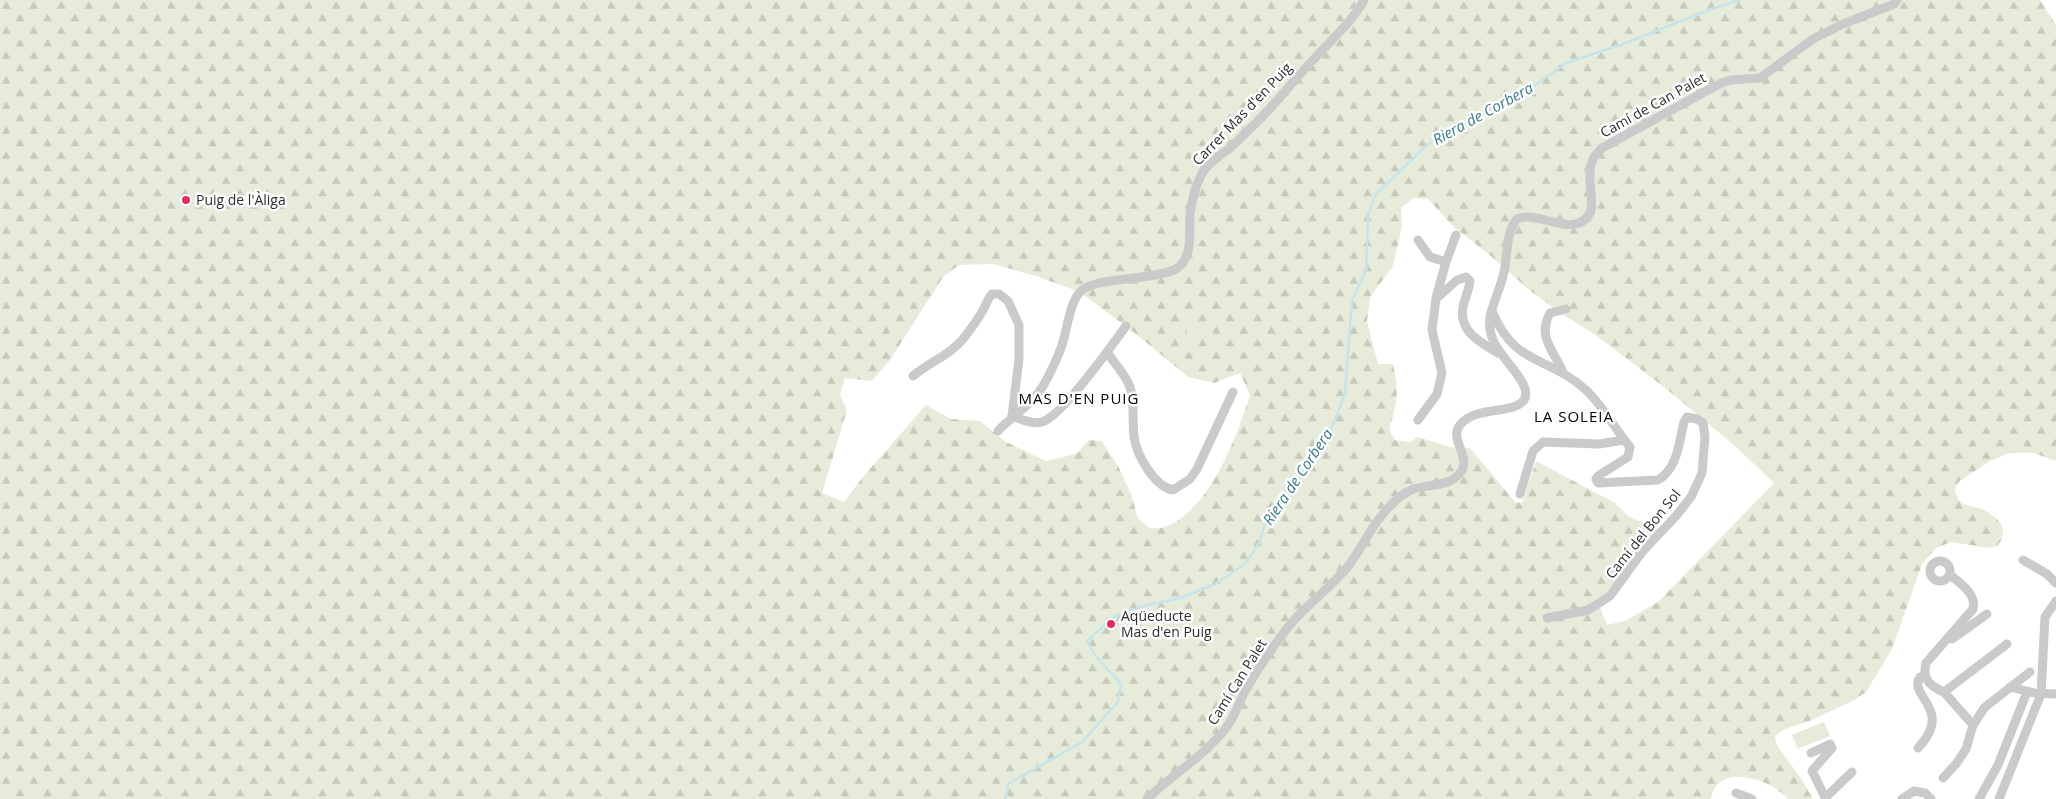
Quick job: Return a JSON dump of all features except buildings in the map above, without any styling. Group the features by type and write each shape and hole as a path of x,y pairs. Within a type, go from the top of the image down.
{"street":[{"name":"Carrer Mas d'en Puig","path":"998,431 1012,416 1025,408 1035,398 1044,385 1061,348 1074,303 1080,292 1086,288 1104,283 1176,269 1183,262 1190,247 1190,212 1198,180 1206,166 1260,119 1342,28 1364,0"},
{"name":"Camí de Can Palet","path":"1492,310 1504,272 1509,236 1517,220 1526,218 1573,224 1589,216 1592,205 1589,171 1594,157 1602,148 1722,83 1731,80 1760,78 1813,39 1843,24 1894,4 1897,0"},
{"path":"1418,420 1437,394 1442,373 1432,330 1436,298 1456,235"},
{"path":"1418,240 1430,257 1446,262"},
{"path":"1436,298 1457,280 1466,277 1470,281 1462,316 1466,328 1477,340 1500,355"},
{"path":"913,376 924,367 948,354 962,340 984,308 986,300 992,294 999,294 1008,301 1019,325 1019,359 1012,416 1031,422 1041,422 1050,418 1076,391 1126,326"},
{"path":"1563,372 1544,337 1545,323 1550,313 1566,309"},
{"path":"1492,310 1490,332 1500,355"},
{"path":"1492,310 1500,329 1512,344 1531,358 1563,372 1587,391 1624,440 1599,444 1543,442 1533,451 1520,494"},
{"path":"1107,352 1129,385 1132,397 1136,445 1151,474 1157,483 1164,488 1173,490 1190,479 1207,452 1233,392"},
{"name":"Camí Can Palet","path":"1147,799 1200,756 1226,728 1256,674 1285,630 1345,570 1374,526 1396,500 1411,490 1447,483 1460,474 1464,468 1464,460 1459,443 1458,428 1469,416 1515,405 1524,400 1526,393 1523,381 1500,355"},
{"name":"Camí del Bon Sol","path":"1547,618 1588,610 1610,596 1642,552 1691,497 1702,473 1705,437 1703,423 1697,419 1687,417 1684,422 1676,458 1662,478 1658,480 1598,483 1596,479 1598,476 1628,457 1630,447 1624,440"},
{"path":"2023,560 2047,574 2056,583"},
{"path":"1950,575 1943,582 1931,581 1931,567 1939,561 1948,565 1950,575 1962,585 1974,598 1975,602 1973,608 1926,663 1924,672 1925,678 1937,689 1944,692 1973,725"},
{"path":"1999,799 2041,694 2045,617 2056,601"},
{"path":"1947,638 1952,639 1987,614"},
{"path":"1944,692 2007,644"},
{"path":"1943,778 1966,749 1973,725 1985,707 2030,672"},
{"path":"1918,748 1932,728 1933,716 1918,687 1920,677 1925,678"},
{"path":"2010,687 2027,692 2056,694"},
{"path":"1979,799 1998,765 2027,692"},
{"path":"1811,753 1830,744 1832,748 1812,771 1825,798 1852,772"},
{"path":"1902,799 1914,791 1925,793 1930,799"},
{"path":"1736,793 1752,799"}],"green space":[{"path":"0,0 2040,0 2056,25 2056,461 2033,453 2010,453 1990,461 1961,480 1956,485 1955,492 1958,499 1963,504 1985,510 1998,520 2002,526 2003,534 2001,541 1997,546 1990,548 1951,542 1936,548 1922,564 1892,649 1866,692 1854,700 1812,720 1785,729 1775,736 1776,744 1813,799 1788,799 1770,785 1758,780 1734,777 1724,780 1716,787 1711,799 0,799","holes":["1413,198 1428,199 1454,227 1528,289 1560,313 1593,333 1664,387 1734,445 1774,483 1658,602 1625,621 1607,625 1598,603 1657,529 1628,516 1615,503 1536,461 1522,503 1515,502 1470,448 1449,447 1418,437 1410,442 1395,440 1389,429 1397,397 1393,364 1378,364 1367,321 1370,297 1393,266 1402,226 1401,208","993,264 1036,276 1080,292 1141,338 1188,377 1214,383 1240,373 1250,395 1229,451 1208,490 1195,506 1180,519 1162,528 1149,528 1138,518 1131,494 1119,468 1102,441 1089,440 1076,454 1046,461 1006,442 980,421 951,419 926,405 862,478 844,502 822,493 847,410 840,395 845,378 872,381 890,360 943,277 959,265"]},
{"path":"1188,322 1214,324 1212,338 1186,337"},
{"path":"1824,722 1830,736 1798,749 1792,735"}],"waterway":[{"name":"Riera de Corbera","path":"1005,799 1008,784 1082,742 1118,702 1121,684 1095,655 1087,641 1115,616 1143,606 1180,598 1215,584 1245,564 1259,543 1265,524 1297,483 1333,425 1345,394 1352,301 1366,270 1368,215 1375,195 1428,144 1534,86 1566,63 1623,44 1711,9 1740,0"}],"place":[{"name":"Puig de l'Àliga","path":"186,200"},
{"name":"Aqüeducte Mas d'en Puig","path":"1111,624"}],"district":[{"name":"MAS D'EN PUIG","path":"1079,399"},
{"name":"LA SOLEIA","path":"1574,417"}]}
